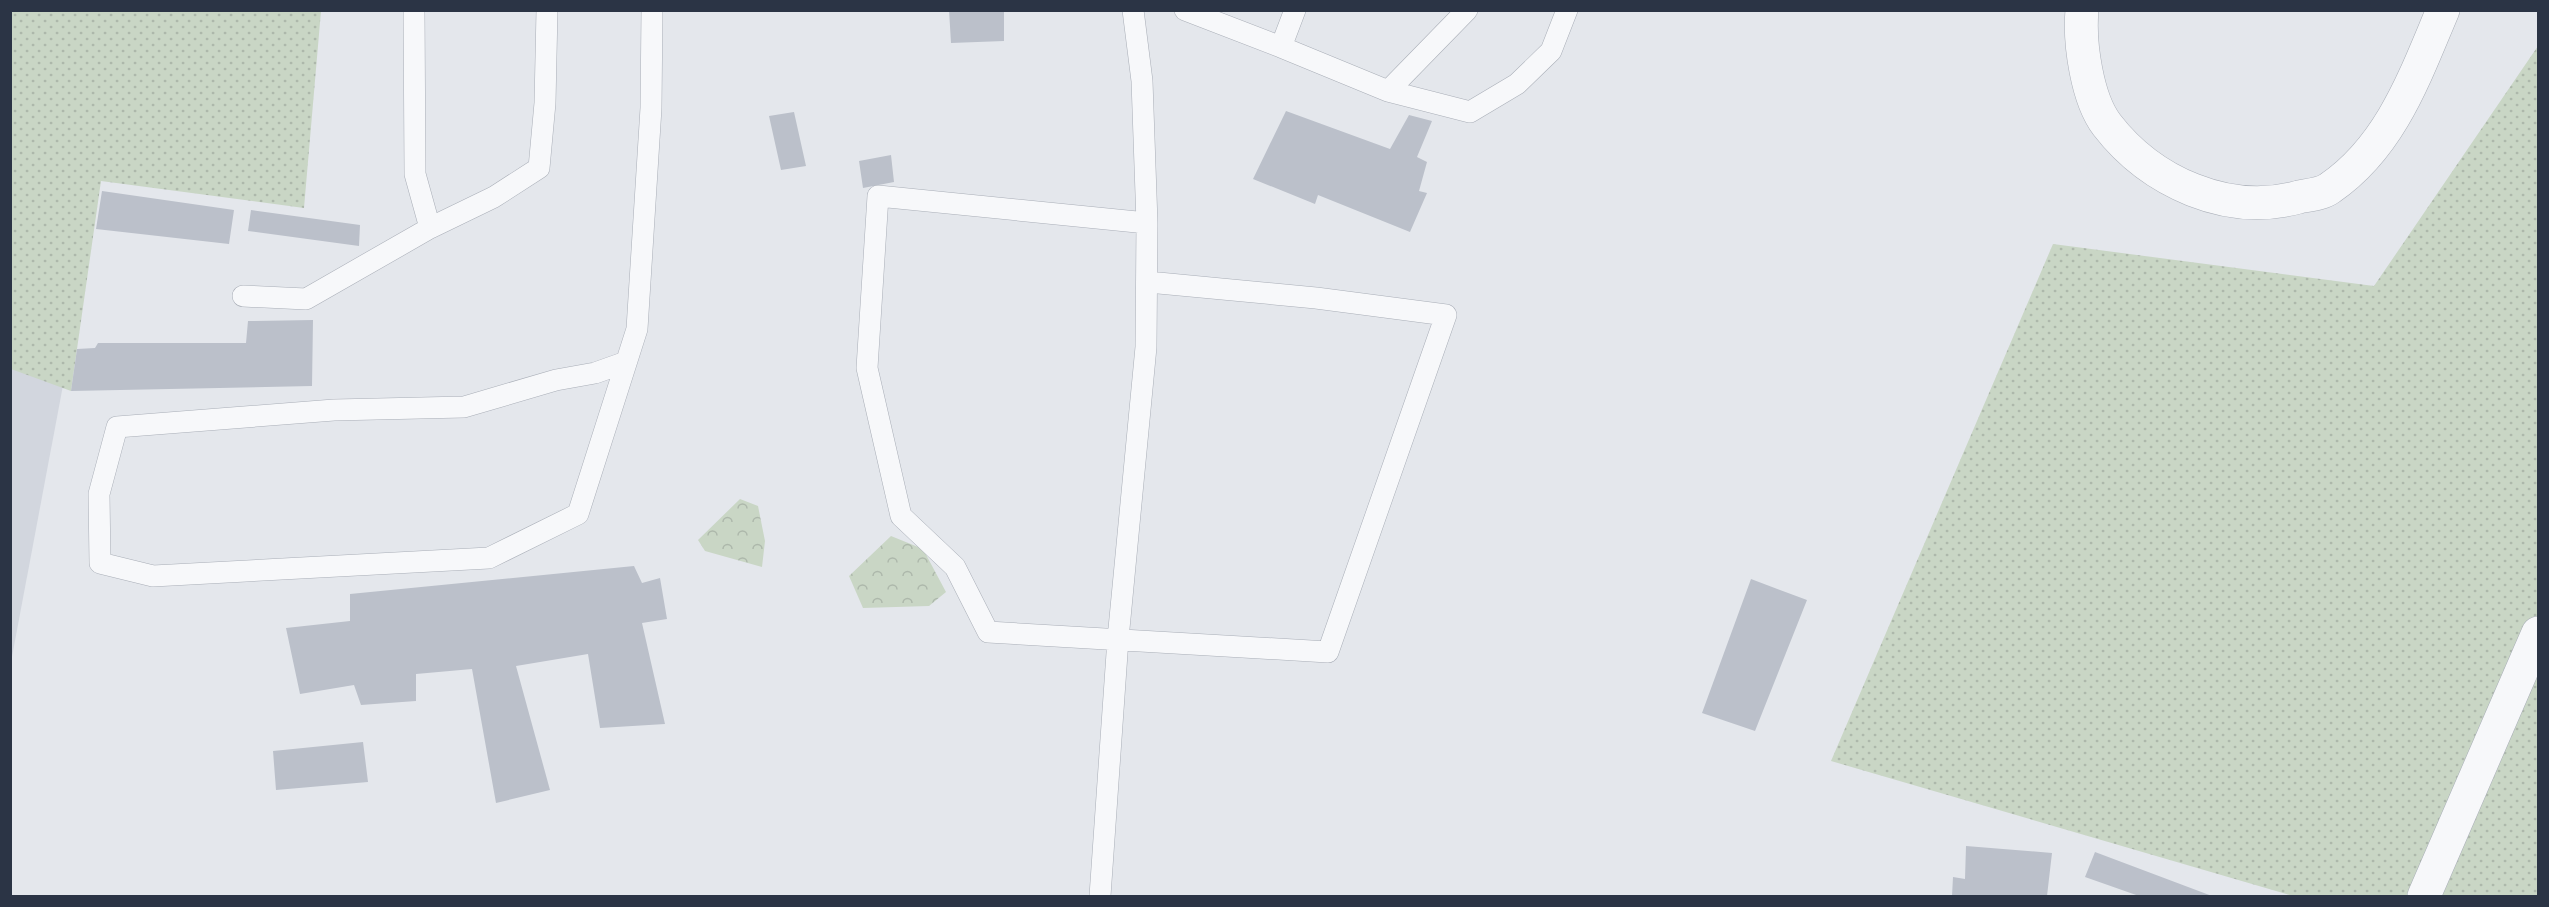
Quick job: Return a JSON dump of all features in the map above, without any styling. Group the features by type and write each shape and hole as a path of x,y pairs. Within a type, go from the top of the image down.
{"street":[{"path":"2082,10 2088,84 2106,123 2143,161 2179,185 2227,201 2278,203 2328,190 2365,156 2391,125 2408,93 2444,10"},
{"path":"2424,897 2538,633"}],"lane":[{"path":"414,10 415,174 430,228"},
{"path":"243,296 306,299 430,228 494,197 539,168 545,103 547,10"},
{"path":"626,362 596,373 556,380 464,407 334,410 117,428 99,494 100,563 153,576 489,558 578,514 637,329 651,108 652,10"},
{"path":"1100,897 1118,639 1146,347 1148,282 1142,81 1133,10"},
{"path":"1281,47 1295,10"},
{"path":"1388,91 1467,10"},
{"path":"1197,12 1388,91 1470,112 1494,101 1517,84 1551,51 1567,10"},
{"path":"1147,223 878,196 867,368 901,516 955,567 988,632 1328,652 1446,315 1316,298 1148,282"}],"shaded area":[{"path":"11,363 64,380 11,662"}],"green space":[{"path":"10,11 321,11 304,208 101,181 71,391 11,369"},
{"path":"2538,46 2538,896 2293,896 1831,761 2053,244 2374,286"},
{"path":"740,499 758,506 765,541 762,567 705,551 698,540"},
{"path":"891,536 923,549 946,592 929,606 863,608 849,576"}],"building":[{"path":"949,10 1004,10 1004,41 951,43"},
{"path":"1286,111 1390,149 1409,115 1432,121 1417,157 1427,162 1419,191 1427,193 1410,232 1318,195 1315,204 1253,179"},
{"path":"794,112 806,166 781,170 769,116"},
{"path":"891,155 894,182 863,188 859,161"},
{"path":"102,191 234,210 229,244 96,229"},
{"path":"251,210 360,225 359,246 248,231"},
{"path":"313,320 312,386 71,391 77,349 95,348 98,343 246,343 248,321"},
{"path":"634,566 642,583 660,578 667,619 642,623 665,724 600,728 588,654 516,666 550,790 496,803 472,669 416,674 416,701 361,705 354,685 300,694 286,628 350,621 350,594"},
{"path":"1751,579 1807,600 1755,731 1702,713"},
{"path":"363,742 368,782 276,790 273,751"},
{"path":"1966,846 2052,853 2047,896 1952,896 1953,877 1965,879"},
{"path":"2095,852 2212,896 2139,896 2085,877"}]}
